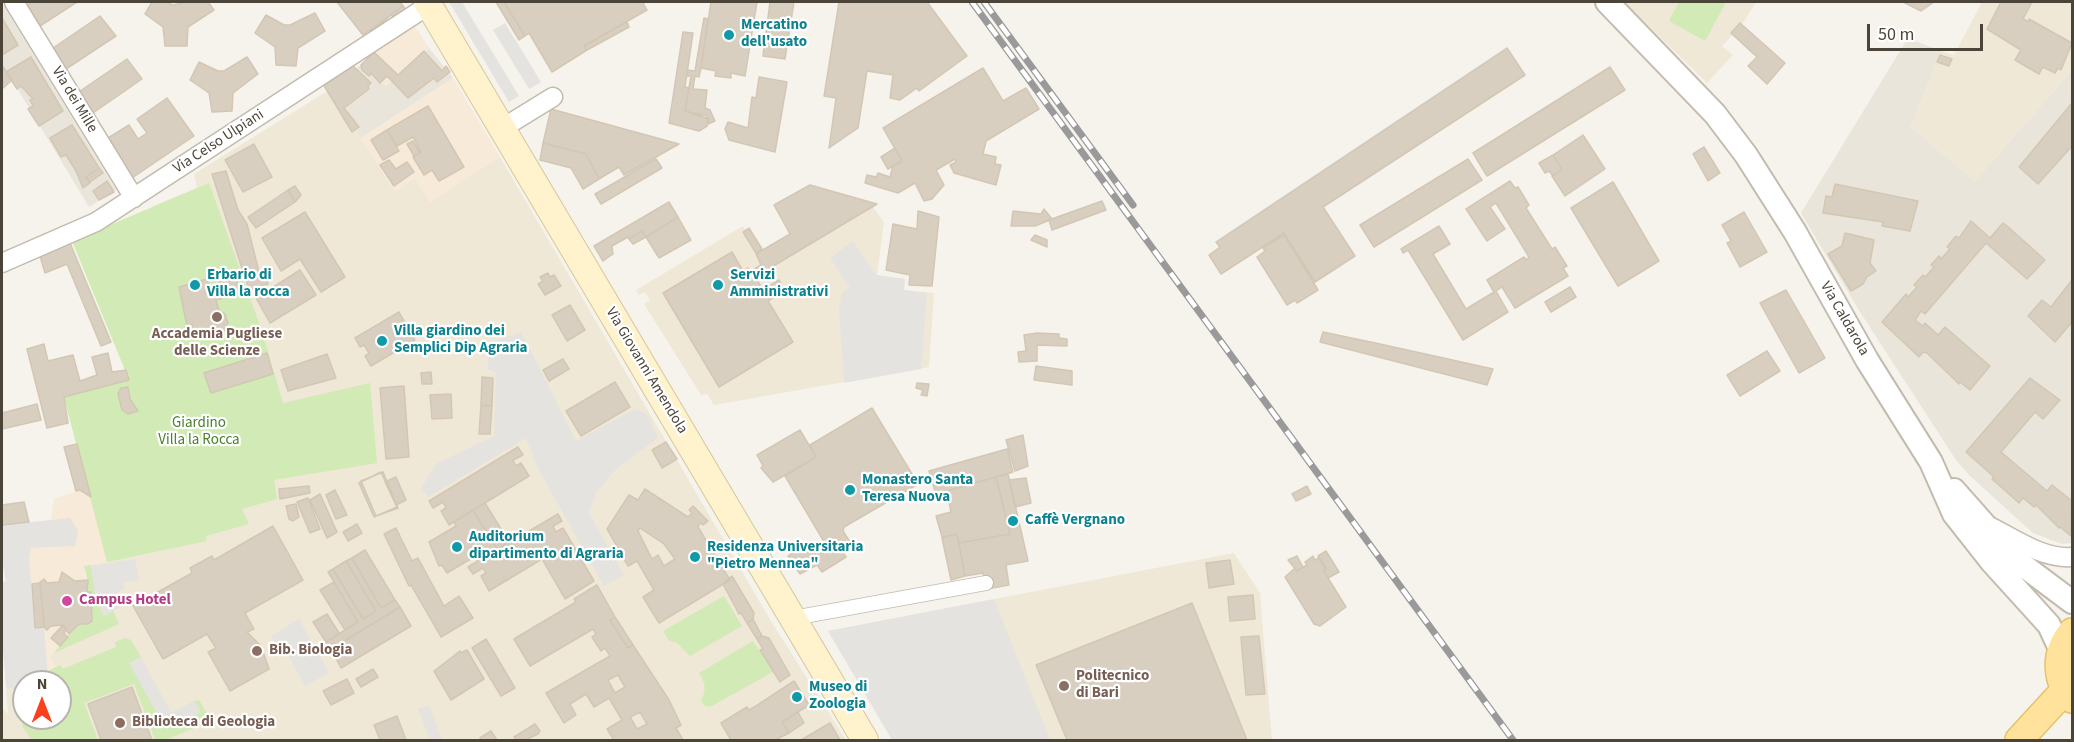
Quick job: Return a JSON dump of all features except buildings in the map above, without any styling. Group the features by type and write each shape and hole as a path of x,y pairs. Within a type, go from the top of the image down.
{"main road":[{"name":"Via Giovanni Amendola","path":"428,3 865,741"},
{"path":"2042,741 2070,701 2059,667 2067,641"},
{"path":"2019,741 2070,701"}],"street":[{"name":"Via dei Mille","path":"14,2 134,198"},
{"name":"Via Caldarola","path":"1606,2 1715,114 1746,155 1795,232 1867,360 1931,462 1954,514 1991,561 2049,626 2067,641"},
{"name":"Via Celso Ulpiani","path":"2,263 96,222 428,3"},
{"path":"501,129 551,98"},
{"path":"1931,462 2016,560 2073,602"},
{"path":"1981,522 2042,553 2057,557 2073,557"},
{"path":"793,618 986,583"}],"shaded area":[{"path":"449,2 462,2 519,96 509,102"},
{"path":"1624,2 1756,2 1743,23 1722,46 1733,55 1707,83"},
{"path":"1982,2 2072,2 2072,70 1975,181 1911,127 1941,51 1954,55"},
{"path":"2,3 116,190 89,207 12,80 2,89"},
{"path":"413,23 429,48 386,86 362,64"},
{"path":"505,23 541,82 529,89 493,30"},
{"path":"1908,38 1941,51 1911,127 1975,181 2072,70 2072,543 2062,544 2033,533 1969,475 1956,460 1860,312 1801,213"},
{"path":"429,48 453,78 360,139 329,90 362,64 386,86"},
{"path":"453,78 500,157 430,202 395,192 360,139"},
{"path":"329,90 395,192 415,179 430,202 500,157 771,621 846,740 2,740 2,707 8,714 6,687 12,689 12,730 72,730 72,670 50,670 56,667 51,656 79,624 92,621 91,592 87,592 88,582 84,566 107,562 64,397 129,380 126,370 153,206 197,188 194,174"},
{"path":"873,207 884,222 877,275 905,279 904,290 934,293 929,367 714,405 707,394 701,395 644,304 650,300 645,292 639,295 636,290 743,226 767,270"},
{"path":"853,241 876,275 905,279 904,290 927,293 921,369 844,383 839,309 842,293 850,287 830,258"},
{"path":"521,332 576,441 635,409 647,414 658,438 615,470 596,493 589,513 624,575 604,586 539,470 526,438 428,497 421,489 436,464 494,436 496,373 488,369 489,343"},
{"path":"80,490 91,497 107,562 84,567 88,592 91,592 92,621 79,624 71,633 56,667 52,670 12,670 12,687 6,687 2,636 2,583 6,581 2,559 2,525 51,521 54,499"},
{"path":"70,518 78,531 75,546 31,548 29,558 35,627 44,627 47,670 12,670 12,689 6,687 2,636 2,583 6,581 2,559 2,525"},
{"name":"Politecnico di Bari","path":"1234,553 1260,593 1272,740 892,740 828,631"},
{"path":"135,559 139,580 123,582 124,590 118,591 124,605 104,616 96,600 91,566"},
{"path":"994,599 1050,740 892,740 828,631"},
{"path":"299,619 329,673 305,686 288,655 283,657 271,636"},
{"path":"141,657 171,713 194,701 200,712 177,724 172,713 160,719 129,663"},
{"path":"429,705 442,740 430,740 418,709"}],"green space":[{"path":"1679,2 1726,2 1705,41 1669,21"},
{"name":"Giardino Villa la Rocca","path":"209,183 262,331 283,403 370,383 377,463 274,480 277,499 242,509 249,524 206,536 207,541 107,562 64,397 129,380 72,241"},
{"path":"91,565 96,600 104,616 113,610 119,624 54,653 79,624 92,621 91,592 87,592 88,582 84,566"},
{"path":"724,596 742,626 690,656 677,643 669,641 663,631"},
{"path":"125,638 131,640 141,657 130,663 161,719 172,713 178,724 200,711 194,701 199,700 211,721 166,740 155,740 134,684 84,703 98,740 32,740 24,730 72,730 72,670 50,670 60,665 63,669 116,647 115,642"},
{"path":"753,641 773,672 710,707 705,706 701,701 704,686 699,673"}],"railway":[{"path":"972,2 1513,740"},
{"path":"984,2 1133,205"}],"place":[{"name":"Mercatino dell'usato","path":"729,35"},
{"name":"Erbario di Villa la rocca","path":"195,285"},
{"name":"Servizi Amministrativi","path":"718,285"},
{"name":"Accademia Pugliese delle Scienze","path":"217,317"},
{"name":"Villa giardino dei Semplici Dip Agraria","path":"382,341"},
{"name":"Monastero Santa Teresa Nuova","path":"850,490"},
{"name":"Caffè Vergnano","path":"1013,521"},
{"name":"Auditorium dipartimento di Agraria","path":"457,547"},
{"name":"Residenza Universitaria \"Pietro Mennea\"","path":"695,557"},
{"name":"Campus Hotel","path":"67,601"},
{"name":"Bib. Biologia","path":"257,651"},
{"name":"Politecnico di Bari","path":"1064,686"},
{"name":"Museo di Zoologia","path":"797,697"},
{"name":"Biblioteca di Geologia","path":"120,723"}]}
